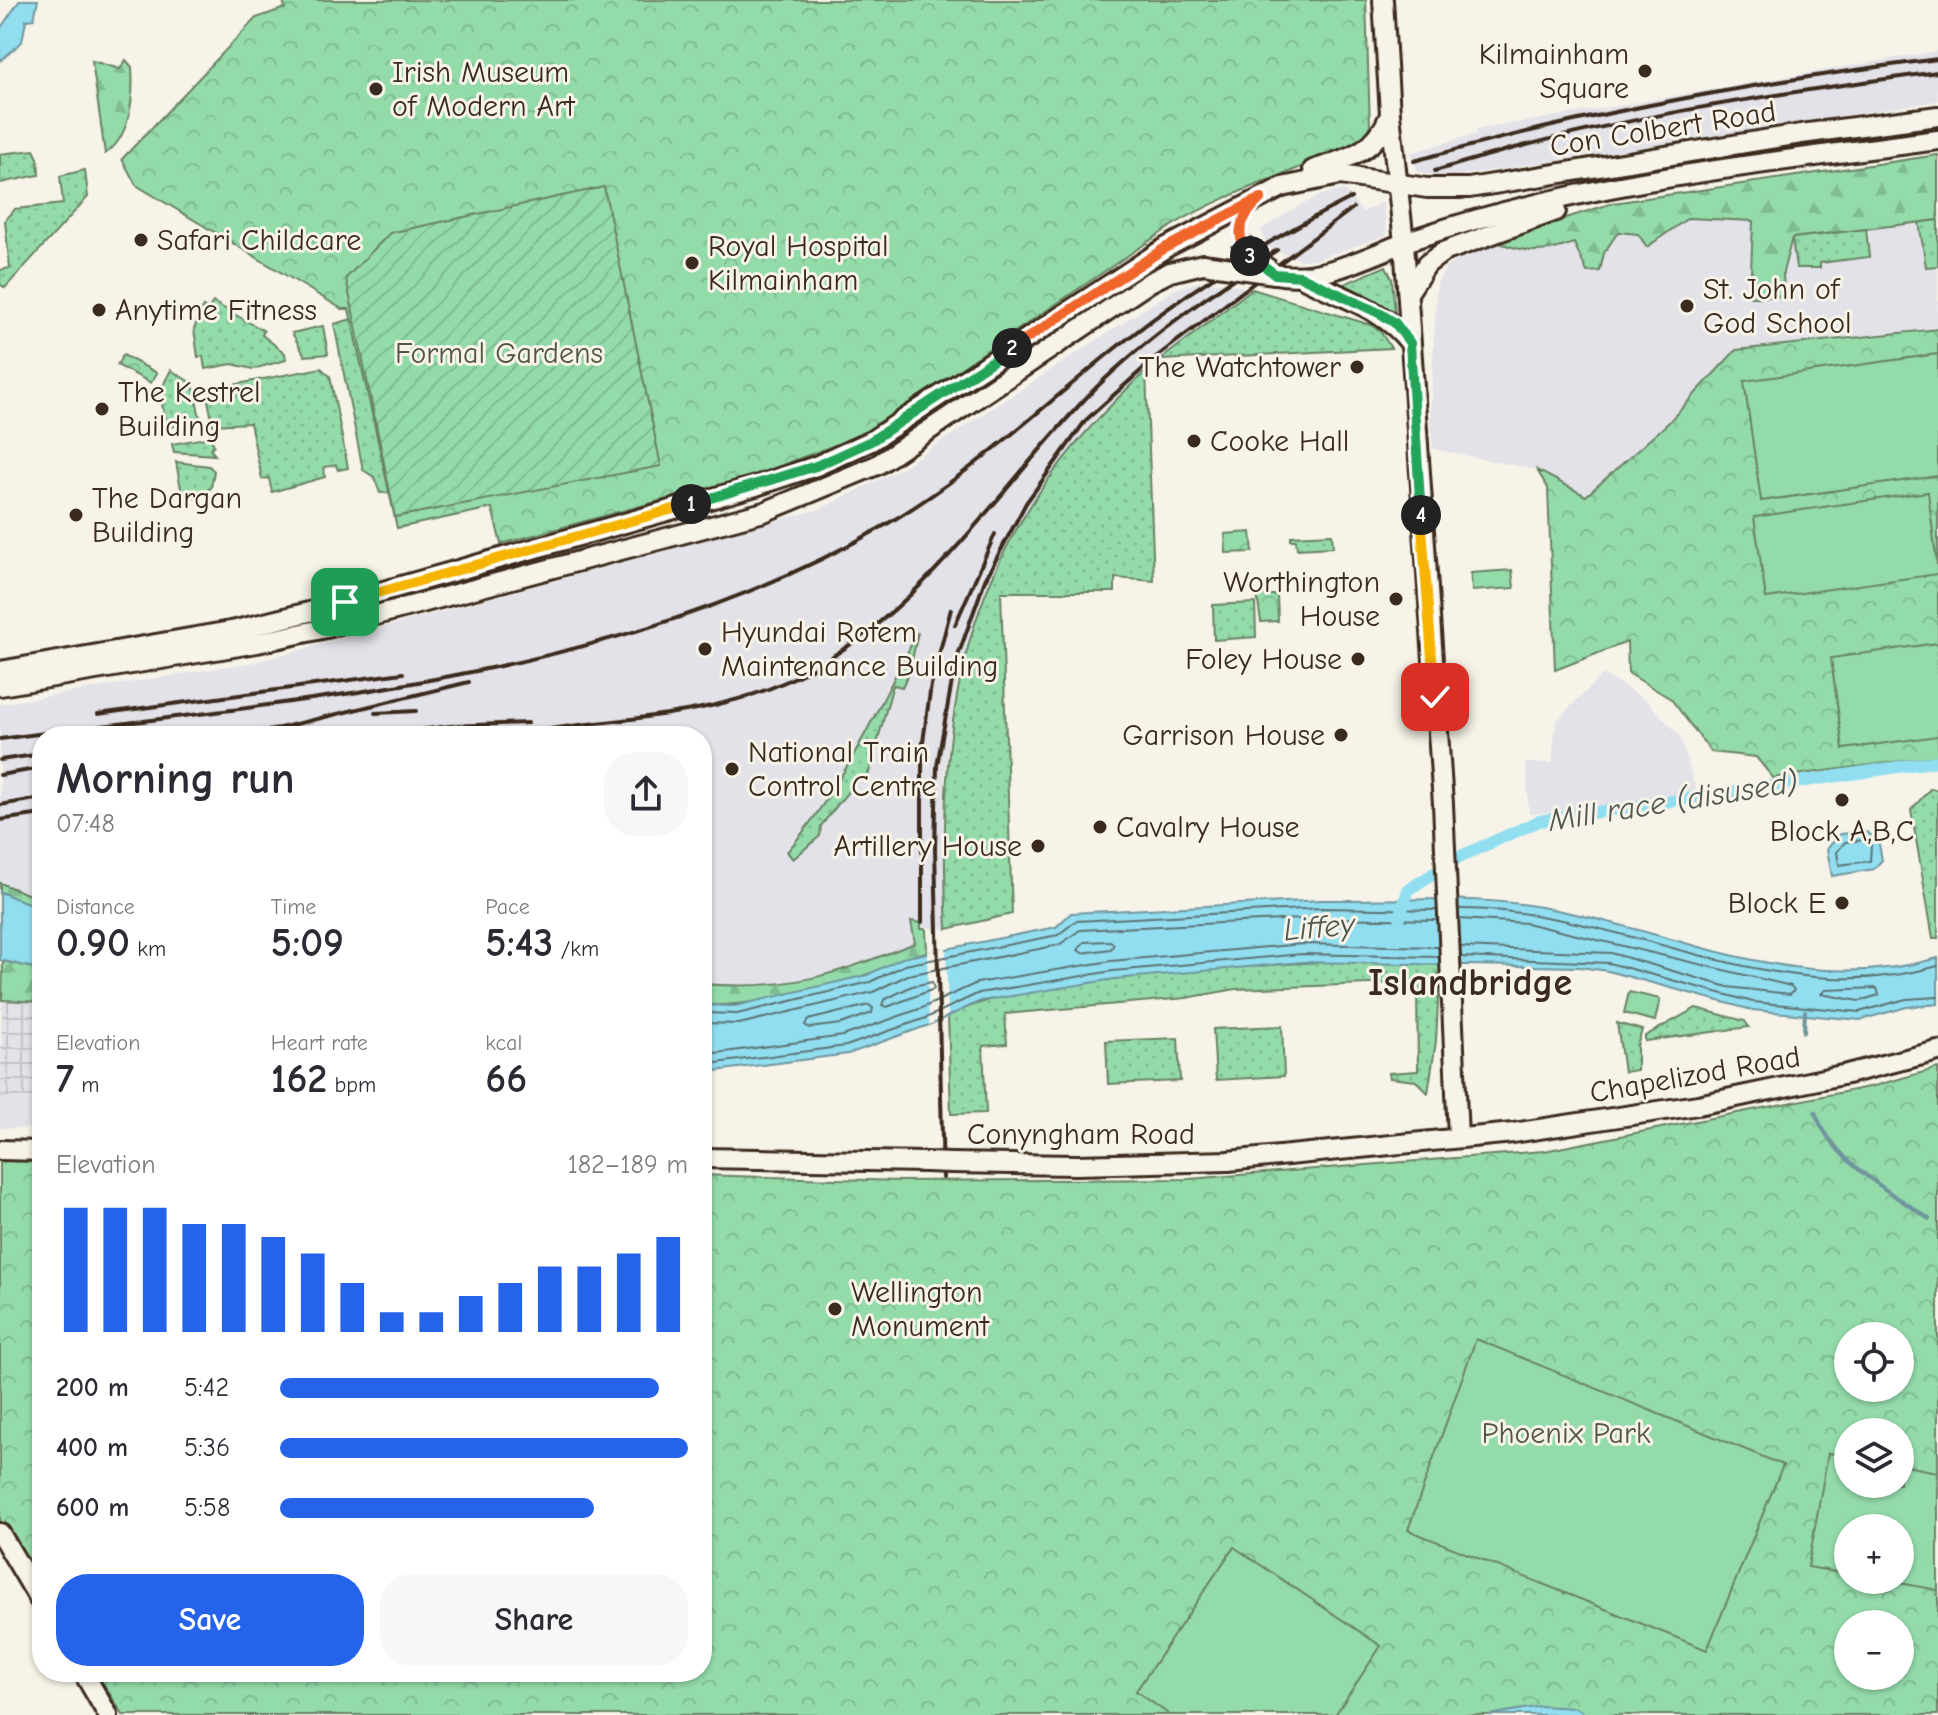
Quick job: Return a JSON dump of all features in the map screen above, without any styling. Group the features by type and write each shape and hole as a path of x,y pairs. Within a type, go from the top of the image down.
{"main road":[{"path":"1383,0 1390,114 1408,293 1446,863 1458,1137"},
{"path":"0,671 236,630 309,612 756,486 816,466 871,441 1165,248 1309,172 1363,153 1378,139 1390,114"},
{"name":"Con Colbert Road","path":"1282,187 1340,175 1469,188 1801,134 1938,116"},
{"name":"Con Colbert Road","path":"1300,276 1326,271 1404,243 1511,211 1666,179 1938,140"},
{"path":"1408,293 1427,264 1443,252 1535,218 1666,179"},
{"path":"1261,198 1245,213 1240,225 1241,241 1247,254 1275,274"},
{"path":"0,686 257,643 331,627 764,512 877,465 1150,282 1170,272 1203,264 1300,276 1381,314 1395,323 1410,343"},
{"name":"Chapelizod Road","path":"1458,1137 1559,1128 1698,1105 1847,1074 1938,1051"},
{"name":"Conyngham Road","path":"712,1158 952,1163 1201,1163 1458,1137"},
{"path":"0,1150 32,1151"},
{"path":"0,1533 32,1587"},
{"path":"89,1682 108,1715"}],"shaded area":[{"path":"1938,51 1938,101 1443,178 1418,172 1410,153 1476,134 1476,130 1481,129"},
{"name":"St. John of God School","path":"1938,155 1938,329 1736,350 1667,424 1586,496 1537,470 1433,449 1430,416 1437,283 1447,266 1494,241 1613,203"},
{"path":"1344,190 1363,212 1383,202 1387,235 1318,259 1301,260 1267,247 1261,230 1324,194"},
{"path":"1198,282 1226,283 1252,289 1146,371 1102,411 1055,469 1009,539 980,603 955,692 945,769 943,844 947,929 911,927 915,943 805,983 741,987 712,985 712,726 32,726 32,896 0,883 0,704 255,662 820,509 898,470 1173,290"},
{"path":"1603,674 1647,701 1680,736 1699,799 1664,805 1529,814 1526,763 1552,763 1556,721"},
{"path":"2,1000 32,1002 32,1099 0,1097"},
{"path":"0,1097 32,1099 32,1129 0,1128"}],"green space":[{"name":"Royal Hospital Kilmainham","path":"283,0 1366,0 1370,128 1365,139 1220,200 1173,225 862,435 758,474 501,544 492,508 397,528 349,309 342,309 136,185 122,159 256,18 285,8"},
{"path":"126,60 132,67 129,115 114,147 105,154 92,61 120,69"},
{"path":"34,150 39,175 0,183 0,154"},
{"path":"1938,155 1938,220 1792,238 1783,272 1784,297 1750,297 1753,221 1688,218 1647,247 1638,234 1618,232 1604,253 1600,271 1587,272 1574,243 1534,251 1494,241 1613,203"},
{"path":"85,170 88,197 5,288 0,284 0,270 10,268 5,221 15,209 63,204 60,176"},
{"name":"Formal Gardens","path":"604,187 661,466 395,517 346,278 390,233"},
{"path":"1938,220 1938,266 1926,267 1919,222"},
{"path":"1866,229 1869,257 1820,263 1820,268 1796,268 1792,238"},
{"path":"1386,266 1392,279 1395,312 1344,284"},
{"path":"1252,289 1371,325 1380,331 1391,348 1160,360"},
{"path":"213,302 264,331 262,335 285,353 286,360 253,369 232,364 205,369 203,356 198,357 194,329 203,307 208,310"},
{"path":"352,319 390,492 380,493 374,477 363,470 334,324"},
{"path":"323,326 328,354 305,356 292,333"},
{"path":"1938,329 1938,756 1773,778 1756,757 1711,752 1671,699 1628,673 1627,642 1555,670 1548,488 1537,470 1586,496 1667,424 1736,350"},
{"path":"1938,354 1938,476 1761,501 1744,381"},
{"path":"123,355 157,373 151,383 117,365"},
{"path":"321,368 330,376 348,468 338,470 336,465 324,467 325,477 272,492 269,478 262,479 250,423 213,425 206,390"},
{"path":"171,370 193,384 200,418 172,427 167,424 159,393"},
{"path":"1146,371 1154,581 1115,578 1115,592 1001,592 1012,914 947,929 945,844 948,766 957,693 975,624 1001,558 1038,495 1086,433"},
{"path":"210,437 214,445 210,449 215,455 174,452 172,444"},
{"path":"176,462 209,466 214,471 211,488 201,493 200,499 182,494"},
{"path":"1928,492 1938,574 1766,598 1754,517"},
{"path":"1251,532 1253,552 1226,553 1225,534"},
{"path":"1332,534 1333,547 1297,549 1296,540 1291,540 1291,536"},
{"path":"1512,570 1514,588 1472,591 1471,573"},
{"path":"1257,595 1277,595 1278,621 1261,622"},
{"path":"1255,603 1256,637 1214,640 1213,605"},
{"path":"918,632 910,670 902,687 894,685 892,688 867,780 858,779 821,826 820,836 793,859 787,852 843,774"},
{"path":"1938,643 1938,736 1843,749 1831,658"},
{"path":"1931,788 1938,790 1938,938 1933,938 1911,810"},
{"path":"0,883 32,896 32,905 0,892"},
{"path":"911,921 921,923 921,929 926,929 927,952 809,992 763,1001 712,1005 712,985 787,983 835,972 915,943"},
{"path":"3,961 32,968 32,1002 2,1000"},
{"path":"1360,961 1440,965 1436,1041 1428,1093 1416,1081 1390,1078 1389,1073 1418,1071 1417,990 1397,990 1396,983 1236,989 1186,998 1005,1014 1007,1044 983,1046 986,1113 951,1114 948,1015 972,1006 1022,992 1100,980 1256,966"},
{"path":"1629,992 1660,999 1655,1021 1624,1013"},
{"path":"1696,1008 1745,1021 1749,1027 1645,1041 1645,1036"},
{"path":"1617,1023 1642,1030 1637,1046 1637,1070 1624,1072"},
{"path":"1282,1026 1284,1076 1216,1080 1213,1029"},
{"path":"1178,1038 1180,1081 1108,1084 1106,1041"},
{"name":"Phoenix Park","path":"1938,1068 1938,1715 123,1715 102,1682 712,1682 712,1175 900,1181 1189,1179 1544,1151 1874,1086"},
{"path":"0,1150 32,1151 32,1572 0,1521"},
{"path":"1476,1339 1783,1465 1707,1650 1408,1530"},
{"path":"1828,1453 1834,1454 1834,1498 1914,1498 1914,1468 1938,1472 1938,1590 1914,1586 1914,1514 1834,1514 1834,1572 1808,1567"},
{"path":"1234,1547 1381,1646 1335,1715 1170,1715 1136,1691"}],"water":[{"path":"20,0 38,0 34,19 26,20 22,42 0,61 0,29"},
{"path":"1866,832 1878,839 1882,860 1874,869 1832,876 1827,849 1840,834"},
{"path":"0,892 32,905 32,968 0,960"},
{"name":"Liffey","path":"1451,899 1503,902 1580,915 1781,965 1832,970 1884,969 1938,958 1938,1004 1907,1007 1860,1020 1752,1010 1608,971 1580,967 1303,962 1114,979 981,1001 929,1025 848,1054 712,1070 712,1005 735,1006 867,975 902,958 1056,927 1071,913 1322,900"},
{"path":"1540,1706 1576,1708 1587,1715 1489,1715"}],"pier":[{"path":"946,948 948,1015 929,1025 927,952"}],"waterway":[{"name":"Mill race (disused)","path":"1400,917 1408,890 1459,857 1539,821 1938,761"},
{"path":"1804,1032 1805,1011"},
{"path":"1815,1112 1823,1130 1848,1160 1929,1219"}],"railway":[{"path":"1414,161 1544,128 1674,100 1806,77 1938,59"},
{"path":"1435,171 1621,123 1811,90 1938,72"},
{"path":"102,726 342,695 456,675 568,650 678,618 785,576 887,524 948,484 1173,305 1260,248 1351,198"},
{"path":"943,1178 935,849 937,766 955,664 985,580 1026,503 1086,420 1156,357 1353,208"},
{"path":"574,726 683,711 752,695 785,682 832,657 874,627 949,556 1106,378 1177,319 1277,250"},
{"path":"955,625 995,534"},
{"path":"922,922 922,749 931,685 951,609"},
{"path":"98,714 403,673"},
{"path":"288,726 469,682"},
{"path":"375,713 416,711"},
{"path":"450,726 528,723"},
{"path":"0,739 32,735"},
{"path":"0,760 32,755"},
{"path":"0,775 32,770"},
{"path":"0,805 32,800"},
{"path":"0,820 32,815"}],"place":[{"name":"Kilmainham Square","path":"1645,71"},
{"name":"Irish Museum of Modern Art","path":"376,89"},
{"name":"Safari Childcare","path":"141,240"},
{"name":"Royal Hospital Kilmainham","path":"692,263"},
{"name":"St. John of God School","path":"1687,306"},
{"name":"Anytime Fitness","path":"99,310"},
{"name":"The Watchtower","path":"1357,367"},
{"name":"The Kestrel Building","path":"102,409"},
{"name":"Cooke Hall","path":"1194,441"},
{"name":"The Dargan Building","path":"76,515"},
{"name":"Worthington House","path":"1396,599"},
{"name":"Hyundai Rotem Maintenance Building","path":"705,649"},
{"name":"Foley House","path":"1358,659"},
{"name":"Garrison House","path":"1341,735"},
{"name":"National Train Control Centre","path":"732,769"},
{"name":"Block A,B,C","path":"1842,800"},
{"name":"Cavalry House","path":"1100,827"},
{"name":"Artillery House","path":"1038,846"},
{"name":"Block E","path":"1842,903"},
{"name":"Wellington Monument","path":"835,1309"}],"district":[{"name":"Islandbridge","path":"1470,983"}],"route":[{"path":"345,602 756,486 816,466 871,441 1165,248 1261,198 1245,213 1240,225 1241,241 1247,254 1275,274 1300,276 1381,314 1395,323 1410,343 1435,697"}]}
